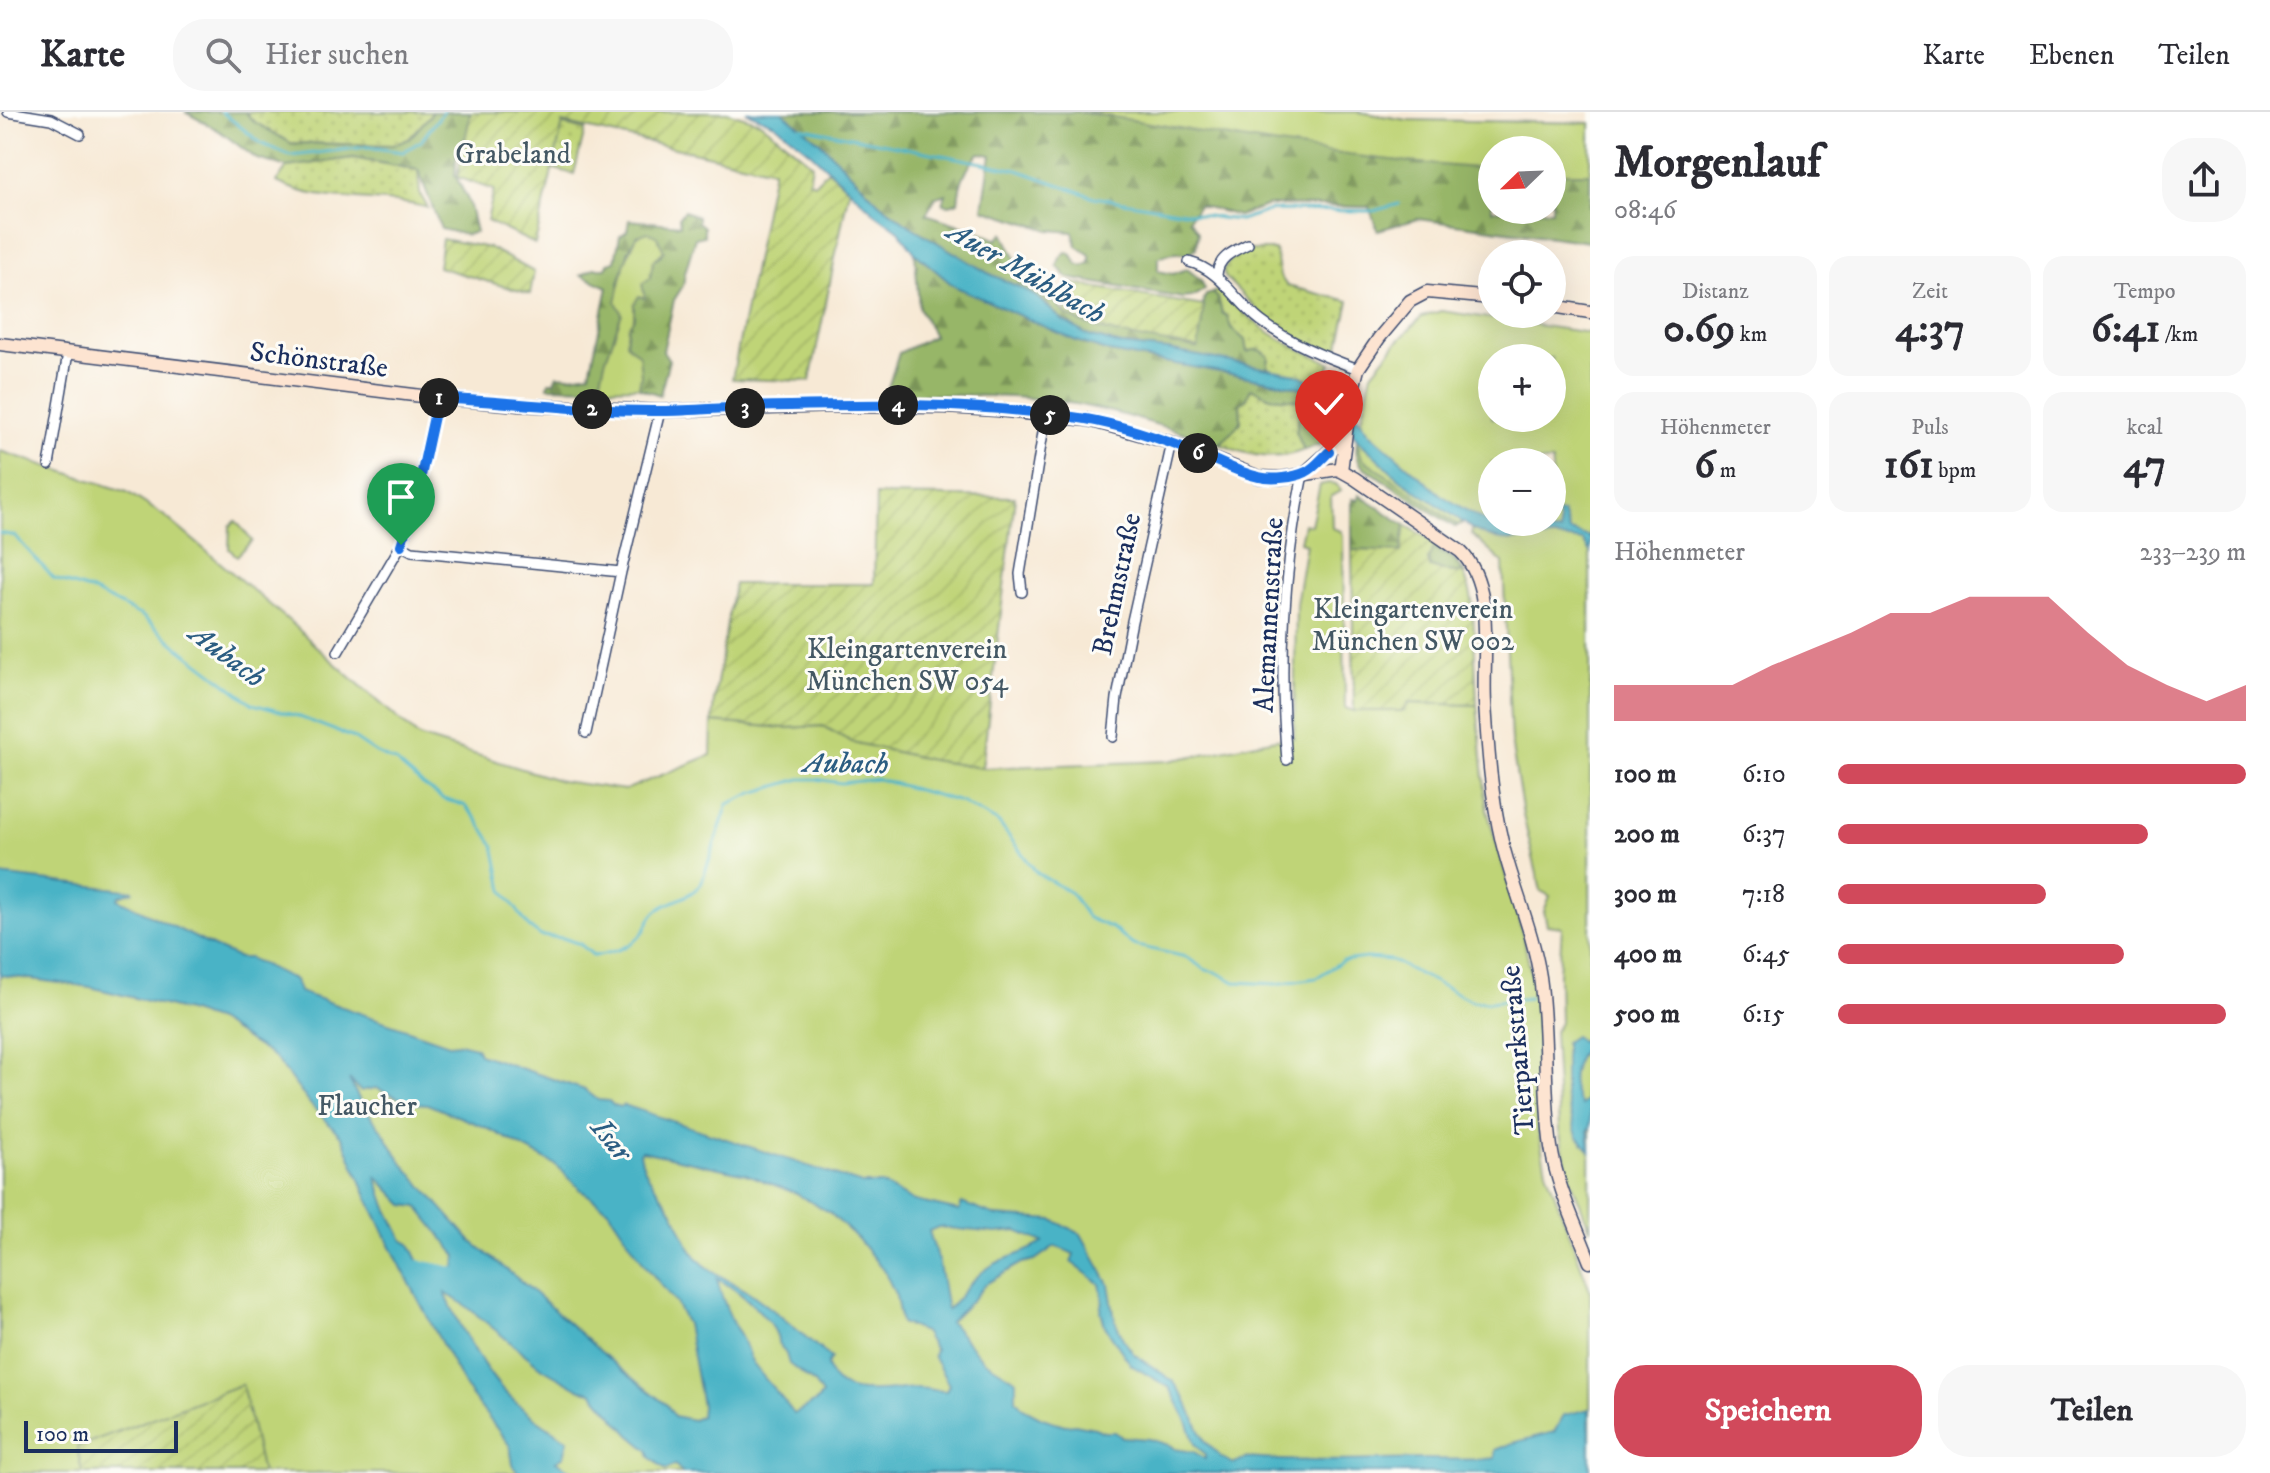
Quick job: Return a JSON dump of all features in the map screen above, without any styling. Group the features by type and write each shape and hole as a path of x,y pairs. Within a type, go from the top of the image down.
{"street":[{"path":"8,112 51,119 80,134"},
{"path":"1217,275 1222,259 1248,244"},
{"path":"1189,262 1217,275 1262,322 1314,352 1358,369"},
{"path":"1341,471 1350,401 1358,369 1379,338 1410,301 1427,292 1478,297"},
{"path":"1566,308 1590,312"},
{"name":"Schönstraße","path":"0,344 438,398 561,407 660,411 897,405 1046,414 1089,420 1172,443 1259,477 1276,478 1334,469 1341,471"},
{"path":"49,465 68,353"},
{"path":"338,652 401,545 416,499 438,398"},
{"path":"586,733 660,411"},
{"path":"1022,592 1020,574 1046,414"},
{"path":"1303,474 1345,432"},
{"name":"Brehmstraße","path":"1113,737 1132,621 1172,443"},
{"name":"Tierparkstraße","path":"1341,471 1460,551 1468,558 1480,580 1484,602 1485,694 1492,794 1540,975 1546,1037 1547,1107 1554,1163 1590,1262"},
{"name":"Alemannenstraße","path":"1287,760 1286,608 1303,474"},
{"path":"401,545 412,551 621,572"}],"green space":[{"path":"185,112 245,112 253,121 291,143 393,145 409,139 433,112 470,112 467,135 457,150 455,175 469,202 476,232 466,235 441,229 418,170 353,158 287,167 257,159 218,130"},
{"path":"245,112 433,112 409,139 393,145 291,143 253,121"},
{"name":"Grabeland","path":"471,112 727,112 760,122 812,164 809,181 815,183 828,170 849,189 810,381 732,379 773,170 563,123 535,244 487,221 494,190 457,177"},
{"path":"782,112 1078,112 1118,117 1123,112 1358,112 1407,120 1590,123 1590,242 1418,219 1378,230 1369,207 1268,205 1238,216 1199,205 1189,219 1198,232 1196,248 1188,254 1172,253 1158,258 1158,271 1173,274 1187,269 1201,280 1205,289 1192,297 1182,298 1068,278 1057,266 1066,252 1077,264 1083,266 1090,263 1090,255 1077,246 1073,232 1049,230 983,209 991,155 979,153 970,165 962,181 958,202 943,204 946,194 936,197 926,214 997,240 1003,233 1025,277 1065,314 1084,324 1197,348 1204,299 1213,293 1231,328 1245,340 1247,352 1259,350 1269,357 1267,370 1167,350 1121,345 1089,336 1062,320 1038,298 988,273 910,226 879,203 819,141"},
{"path":"1078,112 1358,112 1407,120 1590,123 1590,173 1566,173 1566,136 1478,136 1478,168 1322,151"},
{"path":"544,120 585,130 574,174 535,164"},
{"path":"353,158 418,170 420,194 428,208 313,194 277,182 287,167"},
{"path":"684,211 698,217 698,222 704,227 704,236 695,238 683,286 674,300 663,351 669,360 660,395 639,388 641,375 626,343 628,327 634,318 634,303 639,296 644,298 642,284 653,261 661,255 637,236 629,250 619,283 622,313 599,388 548,387 557,375 590,373 608,287 581,275 594,268 606,268 608,263 615,261 620,236 627,231 629,220 680,225 679,217"},
{"path":"648,232 657,237 664,251 653,261 650,278 642,284 645,298 639,296 634,304 634,318 628,327 626,343 639,355 639,387 599,388 622,313 616,302 625,262 637,236"},
{"path":"442,239 490,248 534,272 530,294 438,267"},
{"path":"1252,250 1275,250 1280,276 1287,286 1349,301 1337,355 1291,335 1266,319 1225,277 1223,270 1232,259"},
{"path":"915,253 954,286 1074,340 1109,352 1315,391 1339,417 1335,432 1328,440 1304,450 1296,432 1302,400 1270,397 1251,388 1240,404 1241,422 1220,444 1123,415 1039,399 886,394 899,353 934,336 919,308"},
{"path":"1070,283 1204,306 1198,348 1113,332 1065,314"},
{"path":"1221,287 1233,302 1270,333 1331,363 1322,385 1296,374 1267,370 1269,357 1247,352 1213,293"},
{"path":"1441,311 1478,316 1478,328 1556,328 1590,333 1590,1229 1568,1172 1559,1130 1554,1032 1560,1023 1562,927 1547,925 1544,911 1550,896 1541,891 1523,815 1511,741 1503,563 1471,534 1473,528 1464,522 1458,525 1362,458 1357,441 1372,373 1422,317"},
{"path":"1250,387 1270,397 1302,400 1296,432 1304,450 1272,457 1241,452 1220,444 1241,422 1240,404"},
{"path":"1357,438 1463,523 1455,527 1362,466 1357,456"},
{"name":"Flaucher","path":"0,451 127,492 166,517 294,625 419,737 561,781 625,790 711,755 712,722 785,728 823,726 852,742 982,768 1169,761 1294,738 1296,604 1306,544 1300,542 1304,524 1311,525 1320,485 1336,484 1341,491 1331,496 1332,528 1343,535 1345,708 1354,711 1404,711 1407,703 1477,705 1487,810 1532,978 1540,1057 1538,1131 1546,1170 1590,1290 1590,1473 0,1473"},
{"name":"Kleingartenverein München SW 054","path":"876,495 1015,497 982,768 852,742 823,726 785,728 712,722 734,584 874,584"},
{"path":"1359,495 1405,525 1402,552 1352,550 1352,499 1358,500"},
{"path":"236,521 252,541 237,556 229,549 230,526"},
{"name":"Kleingartenverein München SW 002","path":"1405,525 1452,558 1433,548 1428,559 1430,567 1463,573 1466,578 1473,608 1477,705 1408,703 1405,711 1354,711 1352,550 1401,552"},
{"path":"1432,548 1453,558 1465,573 1430,567 1428,560"},
{"path":"242,1384 262,1473 82,1473 77,1447"}],"water":[{"path":"746,112 782,112 819,141 879,203 910,226 988,273 1025,290 1062,320 1089,336 1121,345 1167,350 1296,374 1342,395 1370,433 1441,495 1478,517 1478,532 1401,480 1361,443 1315,391 1109,352 1074,340 954,286 915,253 899,231 775,124"},
{"path":"1566,522 1569,531 1590,537 1590,552 1583,541 1557,538 1495,539 1488,536 1566,536"},
{"name":"Isar","path":"0,875 134,891 118,899 216,948 239,958 249,958 295,980 299,992 449,1044 476,1047 479,1054 585,1090 598,1100 620,1107 624,1105 862,1184 882,1184 911,1200 959,1211 962,1203 996,1216 1053,1220 1081,1234 1109,1284 1115,1320 1123,1339 1134,1354 1173,1381 1205,1441 1233,1464 1247,1458 1314,1461 1495,1458 1495,1450 1554,1432 1564,1415 1589,1409 1590,1473 683,1473 675,1465 666,1470 650,1457 648,1450 630,1435 592,1392 581,1390 539,1366 465,1305 445,1293 471,1343 503,1390 525,1411 568,1440 564,1456 556,1461 577,1473 518,1473 513,1465 510,1446 465,1387 399,1263 342,1137 311,1105 274,1057 217,1021 187,1011 90,987 0,975","holes":["349,1079 360,1091 376,1088 487,1128 556,1165 580,1189 608,1210 645,1265 676,1303 687,1324 702,1406 701,1416 693,1420 674,1416 667,1405 470,1240 403,1164 361,1103","640,1153 746,1174 795,1193 830,1213 858,1239 885,1272 896,1296 901,1323 924,1332 949,1385 946,1391 915,1388 864,1391 840,1384 832,1377 827,1365 831,1358 763,1303 712,1271 695,1256 673,1212 649,1177","376,1176 404,1205 418,1207 457,1256 453,1278 426,1268 419,1262 410,1244 403,1240 386,1206","938,1227 996,1233 1017,1231 1043,1242 985,1270 947,1310 939,1264 929,1231","1055,1246 1074,1254 1071,1262 1100,1284 1105,1326 1131,1365 1170,1388 1205,1459 1194,1452 1149,1439 1122,1437 1115,1432 1075,1424 1065,1425 1023,1408 1016,1399 1016,1380 983,1360 950,1322 986,1284 1022,1263 1035,1260","717,1279 744,1297 764,1316 789,1364 814,1383 822,1395 817,1401 794,1414 754,1365"]},
{"path":"1574,1036 1581,1041 1587,1037 1590,1040 1590,1049 1582,1051 1572,1078 1581,1105 1586,1101 1585,1088 1590,1086 1590,1151 1577,1136 1565,1096 1565,1042"}],"waterway":[{"path":"222,112 262,144 290,156 367,147 403,152 421,141 443,112"},
{"path":"800,127 1018,170 1094,197 1220,218 1240,220 1271,210 1373,211 1399,204"},
{"name":"Aubach","path":"0,533 15,536 54,579 92,591 142,616 253,704 297,716 352,737 396,762 443,799 464,805 494,845 503,890 529,927 541,936 563,938 580,944 594,956 634,942 656,912 690,894 701,884 728,804 800,779 841,783 878,779 961,802 998,822 1037,873 1071,893 1088,918 1112,928 1133,945 1186,957 1206,970 1235,982 1276,984 1316,978 1342,961 1367,958 1391,960 1472,1001 1529,998"},
{"path":"420,1269 476,1281"}],"route":[{"path":"401,545 416,499 438,398 660,411 897,405 1046,414 1120,427 1264,478 1303,474 1329,452"}],"water label":[{"name":"Auer Mühlbach","path":"1026,273"}]}
